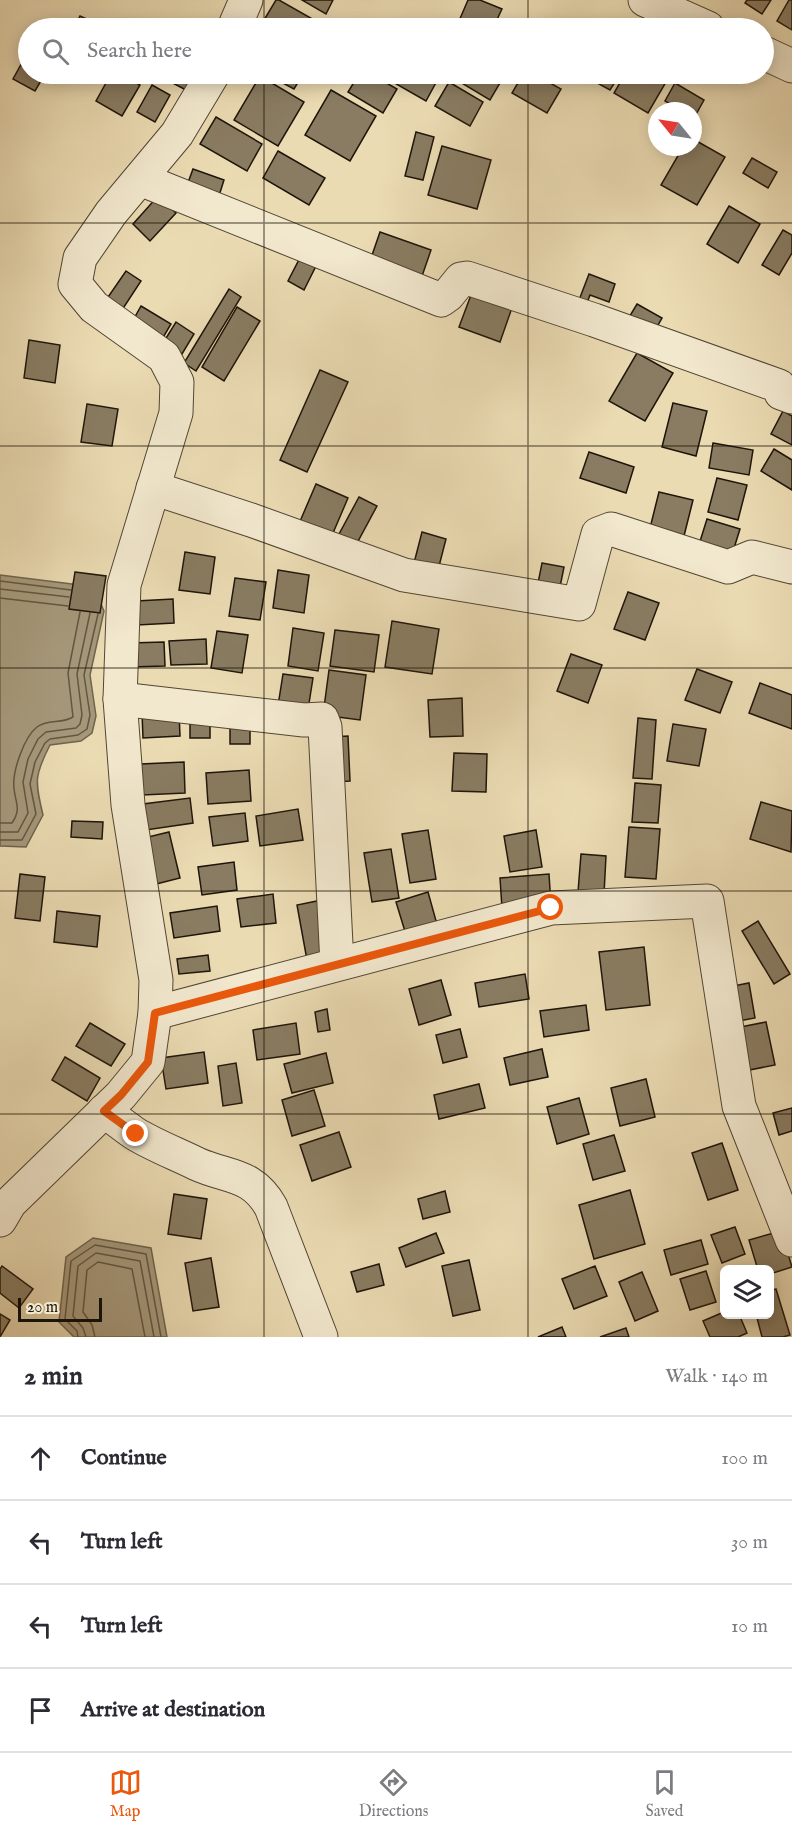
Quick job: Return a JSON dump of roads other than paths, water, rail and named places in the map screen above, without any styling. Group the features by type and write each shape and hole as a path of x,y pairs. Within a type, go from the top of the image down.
{"street":[{"path":"238,18 246,0"},
{"path":"645,0 686,18"},
{"path":"774,58 792,66"},
{"path":"0,1220 10,1203 121,1095 148,1062 155,1013 156,980 128,805 120,699 124,585 176,413 177,382 164,357 94,307 75,284 80,258 111,213 177,134 207,84"},
{"path":"140,179 441,300 461,279 467,278 594,320 779,386 781,393 792,397"},
{"path":"153,488 405,574 579,604 598,534 611,529 728,567 752,557 792,567"},
{"path":"120,699 304,720 322,719 325,727 337,964"},
{"path":"155,1013 551,908 707,901 739,1106 792,1240"},
{"path":"104,1111 136,1134 200,1165 251,1183 263,1193 271,1207 321,1337"}],"water":[{"path":"0,575 80,585 96,592 104,611 90,675 96,716 92,733 81,741 50,745 41,764 37,787 43,815 26,847 0,846"},
{"path":"93,1238 151,1248 167,1337 74,1337 59,1322 66,1257"}]}
